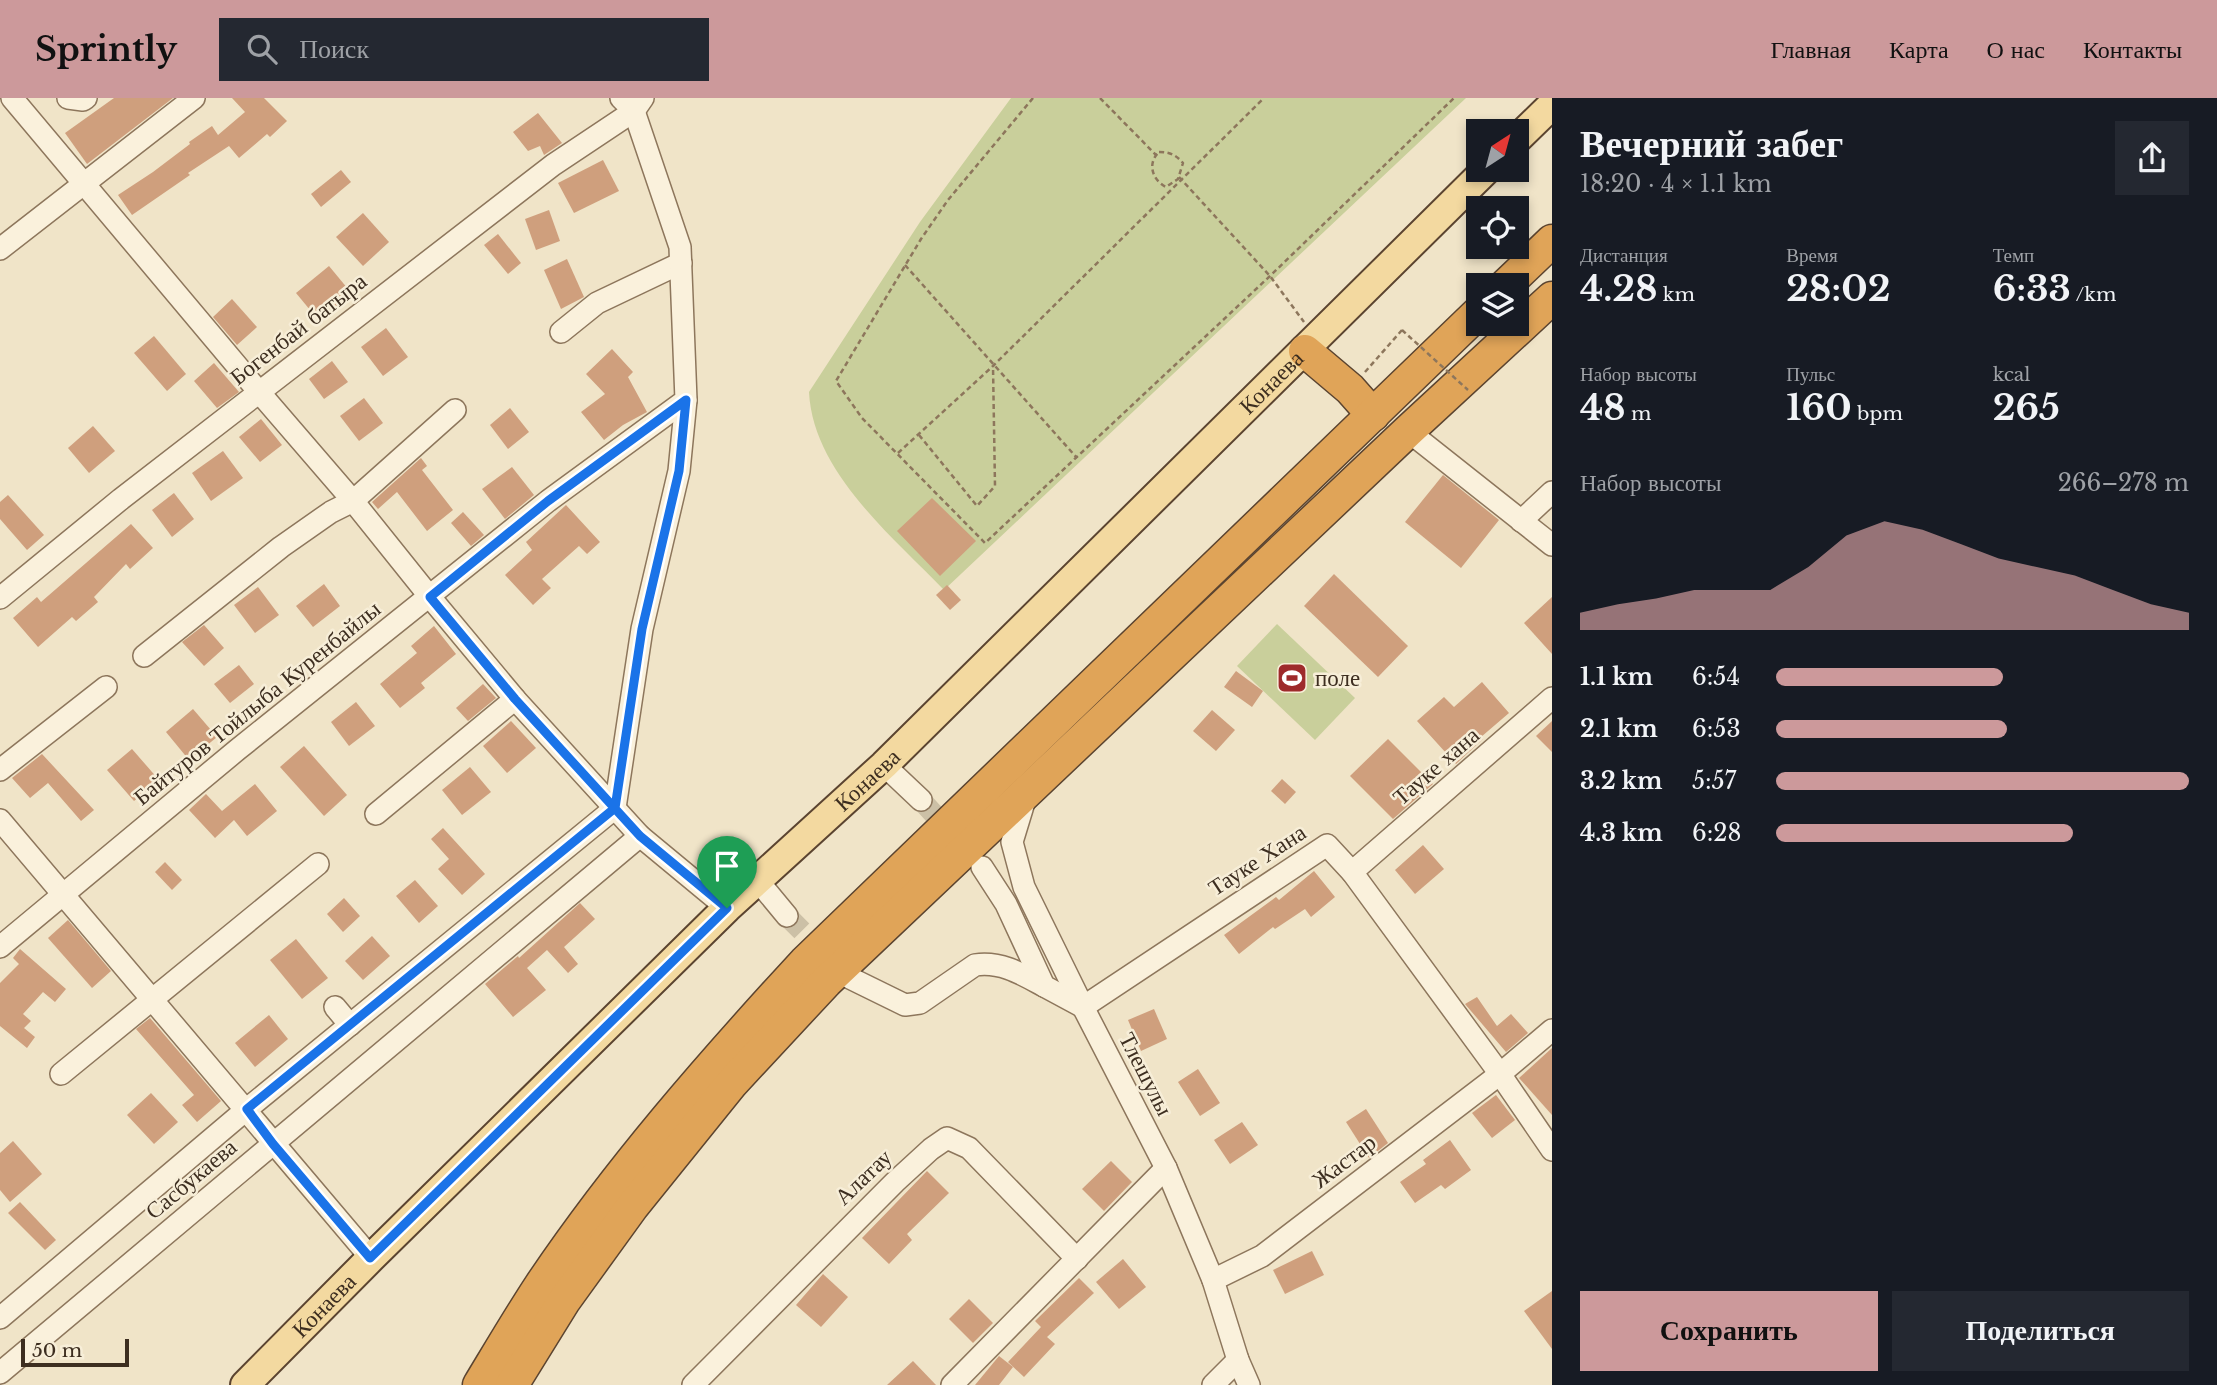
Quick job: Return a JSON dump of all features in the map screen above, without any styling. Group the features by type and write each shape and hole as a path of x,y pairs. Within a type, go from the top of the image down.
{"highway":[{"path":"1519,273 1552,241"},
{"path":"512,1385 564,1301 625,1217 732,1083 825,982 1552,298"},
{"path":"479,1385 540,1286 610,1190 711,1064 786,982 1466,325"},
{"path":"1310,345 1373,415"}],"main road":[{"path":"1530,126 1552,105"},
{"name":"Конаева","path":"245,1385 370,1258 727,908 884,765 1474,182"}],"street":[{"path":"0,101 11,98 353,501 515,699 640,836 727,908"},
{"path":"68,98 86,98"},
{"path":"0,249 83,184 172,105 194,98"},
{"path":"615,808 642,629 679,471 686,400 680,247 633,102"},
{"name":"Богенбай батыра","path":"0,598 259,392 633,102"},
{"path":"561,332 597,303 681,263"},
{"name":"Байтуров Тойлыба Куренбайлы","path":"0,947 236,750 548,501 686,400"},
{"path":"144,656 281,547 331,512 353,501 456,410"},
{"path":"1408,431 1552,545"},
{"path":"1521,521 1552,492"},
{"path":"0,770 106,687"},
{"name":"Тауке хана","path":"1352,872 1552,698"},
{"path":"376,814 515,699"},
{"path":"884,765 921,800"},
{"name":"Тлешулы","path":"1030,788 1012,842 1024,887 1166,1168 1213,1280 1238,1360 1249,1385"},
{"name":"Сасбукаева","path":"0,1318 247,1109 615,808"},
{"path":"0,820 247,1109 273,1144 370,1258"},
{"name":"Сасбукаева","path":"0,1373 640,836"},
{"name":"Тауке Хана","path":"1083,1007 1327,845 1352,872 1500,1074"},
{"path":"61,1074 318,864"},
{"path":"982,867 1006,904 1044,986"},
{"path":"758,881 787,916"},
{"path":"850,978 905,1005 920,1003 975,965 985,964 1011,968 1083,1007"},
{"path":"335,1007 350,1025"},
{"name":"Жастар","path":"1213,1280 1262,1256 1500,1074 1552,1030"},
{"path":"1500,1074 1552,1150"},
{"name":"Алатау","path":"693,1385 895,1182 947,1138 969,1148 1077,1259"},
{"path":"952,1385 1166,1168"},
{"path":"1213,1385 1238,1360"}],"path":[{"path":"1033,98 948,200 905,265 836,381 862,418 985,543 1078,459 1454,98"},
{"path":"1100,98 1156,155"},
{"path":"898,453 993,366 1264,98"},
{"path":"1181,179 1163,186 1152,170 1153,157 1159,152 1168,152 1183,163 1181,179 1270,276 1310,345"},
{"path":"905,265 1078,459"},
{"path":"1350,389 1402,330 1468,390"},
{"path":"918,434 977,506 995,486 993,366"}],"green space":[{"path":"1011,98 1466,98 944,590 879,525 840,476 824,449 814,421 809,392 920,222"},
{"name":"поле","path":"1277,624 1355,698 1315,740 1237,666"}],"building":[{"path":"114,98 173,98 87,164 65,133"},
{"path":"232,98 264,98 287,121 270,137 267,134 239,158 229,146 132,215 118,195 153,172 212,126 218,135 245,112"},
{"path":"538,113 562,143 544,155 540,146 528,151 513,132"},
{"path":"603,160 619,191 574,213 558,183"},
{"path":"341,170 351,182 321,207 311,194"},
{"path":"549,210 560,241 536,250 525,219"},
{"path":"363,213 389,242 363,266 336,237"},
{"path":"498,234 521,263 508,274 484,245"},
{"path":"567,259 584,297 561,309 544,270"},
{"path":"329,266 353,295 320,322 296,293"},
{"path":"232,299 257,327 237,345 213,317"},
{"path":"386,328 408,357 383,376 361,347"},
{"path":"154,336 186,374 167,391 134,353"},
{"path":"612,349 633,372 628,377 647,412 623,425 604,440 581,412 605,394 586,374"},
{"path":"332,361 348,382 324,399 309,379"},
{"path":"214,363 239,392 217,408 194,381"},
{"path":"364,398 383,423 359,441 340,416"},
{"path":"510,408 529,432 508,449 490,425"},
{"path":"261,419 282,445 260,462 239,437"},
{"path":"93,426 115,451 89,473 68,448"},
{"path":"223,451 243,478 211,501 192,473"},
{"path":"421,458 427,466 422,470 453,510 427,531 397,492 378,509 372,502"},
{"path":"512,467 534,495 505,519 482,489"},
{"path":"1443,475 1499,520 1461,568 1405,522"},
{"path":"174,493 194,519 172,537 152,510"},
{"path":"8,495 44,535 27,550 0,519 0,502"},
{"path":"932,498 976,541 940,576 897,531"},
{"path":"566,505 600,542 587,554 579,546 542,579 551,588 533,605 505,575 532,550 526,542"},
{"path":"463,512 484,535 471,546 451,523"},
{"path":"131,524 153,548 130,569 126,564 94,597 98,602 76,621 72,617 38,647 13,618 37,597 41,602"},
{"path":"1334,574 1408,646 1378,677 1304,606"},
{"path":"324,584 340,606 313,627 296,606"},
{"path":"947,585 961,600 950,610 936,595"},
{"path":"258,587 279,615 255,633 234,605"},
{"path":"1552,597 1552,654 1524,623"},
{"path":"204,625 224,648 204,666 182,642"},
{"path":"434,626 456,654 421,683 425,688 400,708 380,684 417,653 411,646"},
{"path":"239,665 254,684 230,703 214,684"},
{"path":"1236,671 1263,691 1252,707 1224,687"},
{"path":"1482,682 1509,713 1481,737 1483,739 1456,764 1417,721 1444,697 1454,707"},
{"path":"483,684 496,698 468,721 456,708"},
{"path":"356,702 375,726 349,746 331,722"},
{"path":"193,709 217,737 189,760 166,732"},
{"path":"1212,710 1235,730 1216,751 1193,731"},
{"path":"511,721 536,748 507,773 483,746"},
{"path":"1552,721 1552,752 1536,736"},
{"path":"1388,739 1433,784 1393,819 1350,776"},
{"path":"304,746 347,795 324,816 280,767"},
{"path":"132,749 159,780 134,801 107,770"},
{"path":"42,754 94,810 81,821 48,783 30,798 12,778"},
{"path":"470,767 491,792 462,815 442,790"},
{"path":"1282,779 1296,792 1285,804 1271,791"},
{"path":"255,784 277,811 247,836 234,820 215,838 189,810 206,794 222,811"},
{"path":"443,828 485,874 462,895 438,869 449,859 431,839"},
{"path":"1423,845 1444,869 1415,894 1395,870"},
{"path":"165,862 182,880 172,890 155,872"},
{"path":"1314,871 1335,897 1311,917 1305,909 1275,929 1273,927 1239,954 1224,935 1276,897 1279,900"},
{"path":"415,880 438,906 419,923 396,896"},
{"path":"344,898 360,916 343,932 327,914"},
{"path":"580,903 595,919 564,947 578,964 568,973 547,950 527,968 546,990 513,1017 485,984 518,956 519,958"},
{"path":"68,920 111,971 92,988 48,938"},
{"path":"372,936 390,956 363,980 345,961"},
{"path":"296,939 328,978 302,999 270,960"},
{"path":"20,949 66,989 55,1002 43,992 23,1014 31,1021 24,1028 35,1037 27,1048 0,1026 0,983 19,964 13,958"},
{"path":"1477,997 1497,1026 1511,1014 1528,1033 1506,1052 1465,1004"},
{"path":"1154,1009 1167,1039 1141,1051 1128,1020"},
{"path":"269,1015 288,1039 255,1067 235,1043"},
{"path":"150,1018 221,1101 197,1122 182,1105 194,1095 136,1029"},
{"path":"1552,1048 1552,1115 1519,1078"},
{"path":"1198,1069 1220,1103 1200,1116 1178,1082"},
{"path":"151,1093 178,1122 154,1144 127,1115"},
{"path":"1496,1095 1515,1120 1492,1138 1472,1113"},
{"path":"1366,1109 1388,1143 1369,1158 1346,1122"},
{"path":"1242,1122 1258,1145 1230,1164 1214,1140"},
{"path":"1450,1140 1471,1170 1445,1189 1441,1185 1415,1203 1400,1182 1426,1164 1423,1160"},
{"path":"13,1141 42,1174 10,1202 0,1190 0,1153"},
{"path":"1111,1161 1132,1182 1104,1211 1082,1189"},
{"path":"927,1171 949,1193 907,1234 912,1240 889,1264 862,1238"},
{"path":"20,1202 56,1240 45,1250 8,1213"},
{"path":"1312,1251 1324,1275 1285,1294 1273,1270"},
{"path":"1123,1259 1146,1287 1119,1309 1096,1282"},
{"path":"823,1274 848,1297 821,1327 796,1305"},
{"path":"1079,1278 1094,1293 1047,1337 1055,1344 1024,1377 1008,1362 1041,1327 1035,1321"},
{"path":"1552,1291 1552,1349 1524,1311"},
{"path":"969,1299 993,1323 973,1343 949,1319"},
{"path":"999,1356 1013,1367 999,1385 975,1385"},
{"path":"913,1361 936,1385 887,1385"}],"tunnel":[{"path":"921,800 953,835"},
{"path":"787,916 828,957"}],"place":[{"name":"поле","path":"1292,678"}],"route":[{"path":"727,908 370,1258 273,1144 247,1109 615,808 642,629 679,471 686,400 548,501 430,597 515,699 615,808 640,836 727,908"}]}
